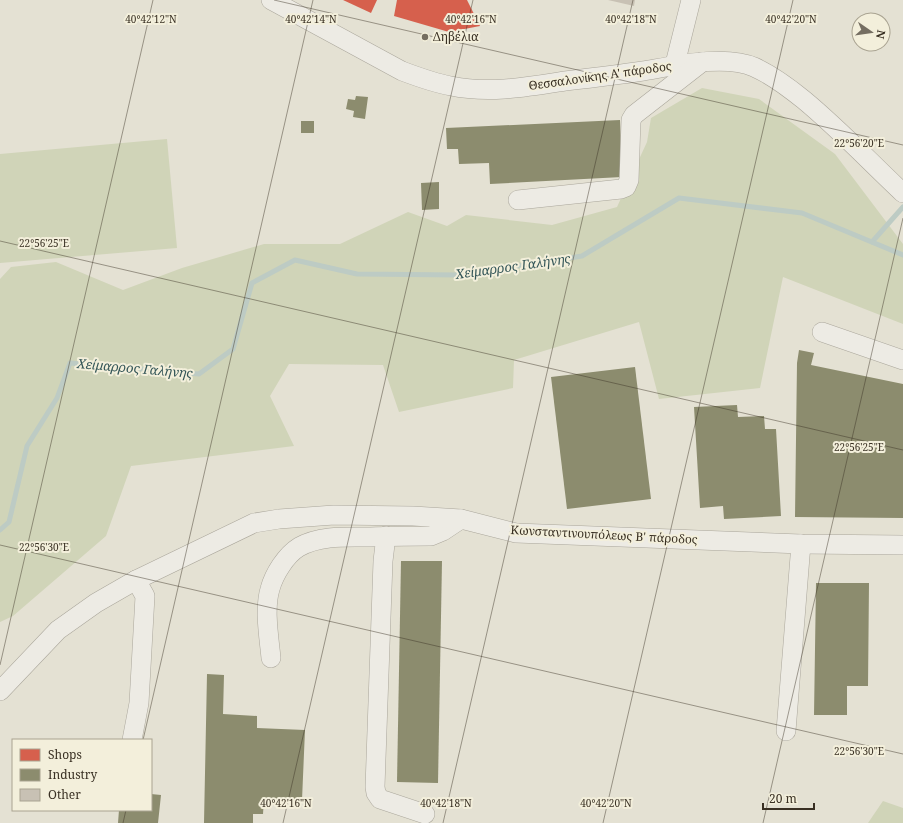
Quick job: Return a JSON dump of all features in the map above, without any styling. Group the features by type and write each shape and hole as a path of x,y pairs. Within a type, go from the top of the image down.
{"street":[{"name":"Θεσσαλονίκης Α' πάροδος","path":"270,0 402,71 424,79 452,86 485,90 516,88 642,71 675,64 702,62 731,62 752,66 771,75 827,119 903,193"},
{"path":"675,64 691,0"},
{"path":"518,200 621,189 626,187 629,180 631,120 634,115 702,62"},
{"path":"822,332 903,360"},
{"name":"Κωνσταντινουπόλεως Β' πάροδος","path":"0,691 58,630 96,603 136,580 254,523 279,519 334,515 413,516 461,519 516,533 801,544 903,545"},
{"path":"271,658 268,604 270,589 277,572 287,558 298,548 312,541 334,538 431,536 443,531 461,519"},
{"path":"386,536 382,561 375,787 376,793 380,799 425,814"},
{"path":"786,731 801,544"},
{"path":"132,739 139,703 145,596 136,580"}],"green space":[{"path":"702,88 759,99 835,154 903,244 903,324 783,277 760,388 659,399 639,322 514,360 513,388 399,412 383,365 289,364 270,396 294,446 131,466 106,536 13,616 0,622 0,279 11,267 56,262 123,290 182,268 264,244 340,244 408,212 447,226 466,215 552,225 617,207 647,142 651,118"},
{"path":"167,139 177,248 0,263 0,154"},
{"path":"883,801 903,808 903,823 868,823"}],"building: Shops":[{"path":"343,0 377,0 371,13"},
{"path":"397,0 467,0 480,26 449,32 394,16"}],"building: Industry":[{"path":"356,96 368,97 365,119 353,117 354,111 346,109 348,99 355,100"},
{"path":"620,120 622,177 490,184 489,163 459,164 458,149 447,149 446,128"},
{"path":"301,121 314,121 314,133 301,133"},
{"path":"439,182 439,209 422,210 421,183"},
{"path":"799,350 814,353 811,365 903,384 903,518 795,517 797,363"},
{"path":"635,367 651,499 567,509 551,377"},
{"path":"737,405 738,417 764,416 765,429 776,429 781,516 724,519 723,506 700,508 694,407"},
{"path":"401,561 442,561 438,783 397,782"},
{"path":"816,583 869,583 868,686 847,686 847,715 814,715"},
{"path":"207,674 224,675 223,714 257,716 257,728 305,730 302,800 264,798 263,814 253,814 253,823 204,823"},
{"path":"152,794 161,795 158,823 118,823 119,811 152,811"}],"building: Other":[{"path":"608,0 635,0 634,6"}],"waterway":[{"name":"Χείμαρρος Γαλήνης","path":"0,530 9,522 27,446 57,398 70,363 199,374 233,349 252,283 295,260 357,274 460,275 582,256 679,198 802,213 903,255"},
{"name":"Χείμαρρος Γαλήνης","path":"872,242 903,207"}],"place":[{"name":"Δηβέλια","path":"425,37"}]}
